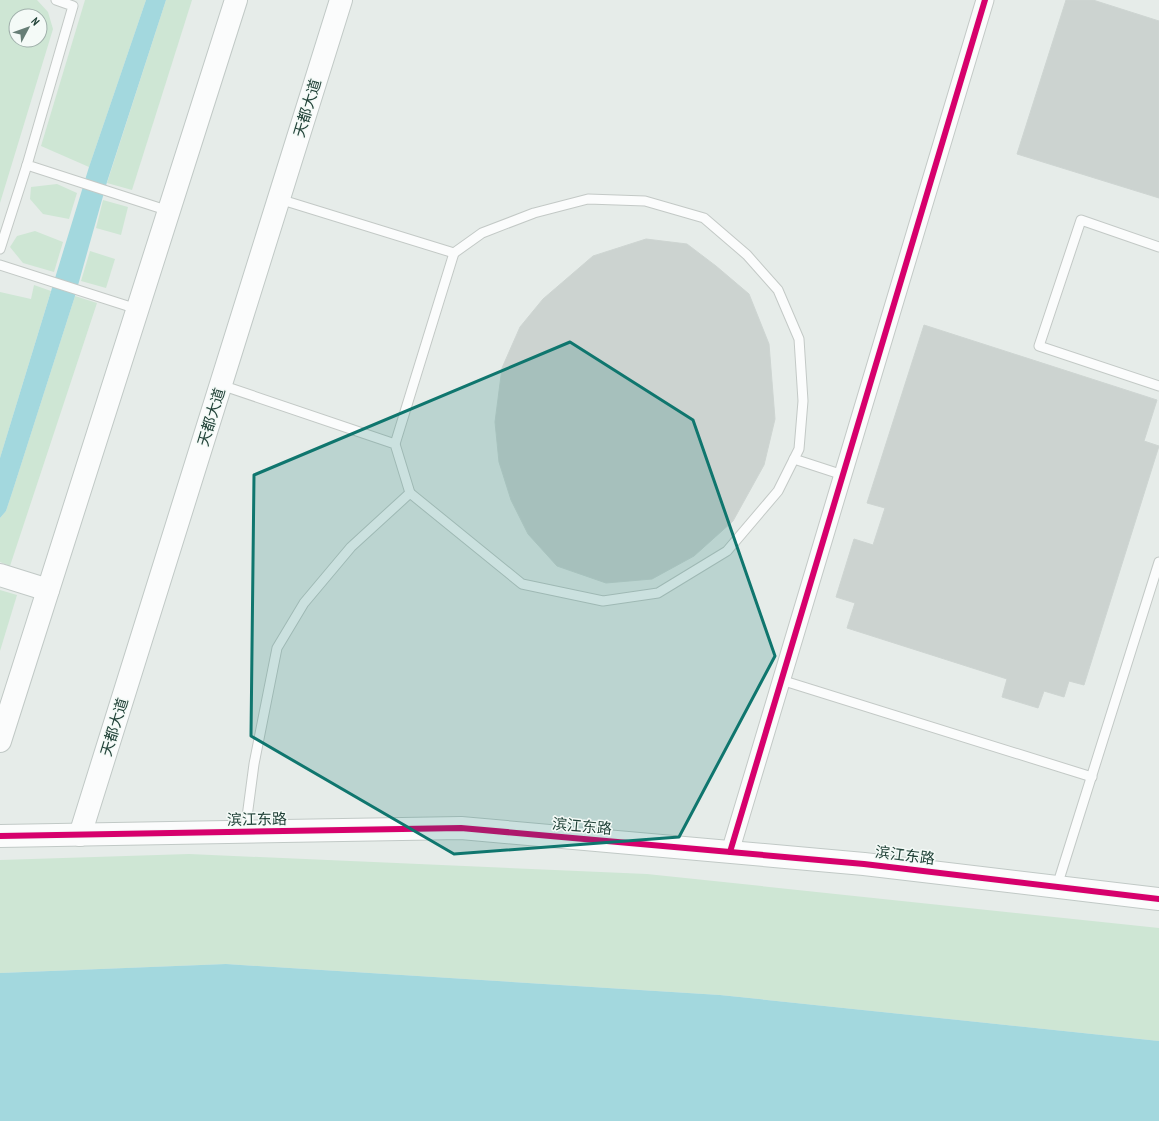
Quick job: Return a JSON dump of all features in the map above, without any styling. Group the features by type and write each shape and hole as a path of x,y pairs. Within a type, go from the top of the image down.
{"street":[{"path":"0,741 236,0"},
{"name":"天都大道","path":"80,835 341,0"},
{"path":"730,852 984,0"},
{"path":"0,575 48,590"},
{"name":"滨江东路","path":"0,836 461,828 864,864 1159,899"}],"lane":[{"path":"0,249 27,165 73,6 56,0"},
{"path":"27,165 169,211"},
{"path":"279,199 454,253"},
{"path":"588,199 645,201 704,218 747,255 778,290 798,339 803,401 799,449 778,491 727,551 658,593 603,601 522,584 410,493 395,444 454,253 482,233 534,213 588,199"},
{"path":"1159,247 1081,220 1039,346 1159,386"},
{"path":"0,265 137,309"},
{"path":"221,385 395,444"},
{"path":"794,459 843,475"},
{"path":"245,832 254,764 277,648 304,603 351,547 410,493"},
{"path":"1057,886 1159,562"},
{"path":"781,680 1092,777"}],"highlighted area":[{"path":"570,342 693,420 775,656 679,837 454,854 251,736 254,475"}],"green space":[{"path":"0,0 37,0 44,8 8,8 8,48 47,48 0,203"},
{"path":"85,0 146,0 89,167 41,146"},
{"path":"166,0 192,0 132,190 107,183"},
{"path":"48,12 53,29 48,45"},
{"path":"57,184 77,193 69,219 43,214 30,199 31,187"},
{"path":"103,200 128,207 121,235 96,228"},
{"path":"35,231 63,242 54,272 23,263 10,247 17,236"},
{"path":"90,251 115,259 106,288 81,281"},
{"path":"34,285 51,291 0,458 0,292 31,299"},
{"path":"75,296 97,303 10,566 0,562 0,518 6,511"},
{"path":"0,590 17,595 0,651"},
{"path":"189,854 647,874 1159,928 1159,1041 720,995 226,964 0,973 0,860"}],"water":[{"path":"146,0 166,0 107,182 75,296 12,493 6,511 0,518 0,458 89,167"},
{"path":"226,964 720,995 1159,1041 1159,1121 0,1121 0,973"}],"building":[{"path":"1066,0 1093,0 1159,21 1159,198 1017,154"},
{"path":"646,239 687,244 749,294 769,344 775,419 764,465 733,521 694,556 652,579 606,583 557,566 528,534 511,500 499,462 495,422 502,368 520,327 543,299 593,256"},
{"path":"924,325 1157,400 1144,441 1159,446 1084,685 1069,681 1064,697 1044,691 1038,708 1002,697 1007,679 847,628 855,603 836,597 854,539 873,545 885,508 867,503"}],"cycle path":[{"path":"730,852 985,0"},
{"path":"0,836 461,828 864,864 1159,899"}]}
